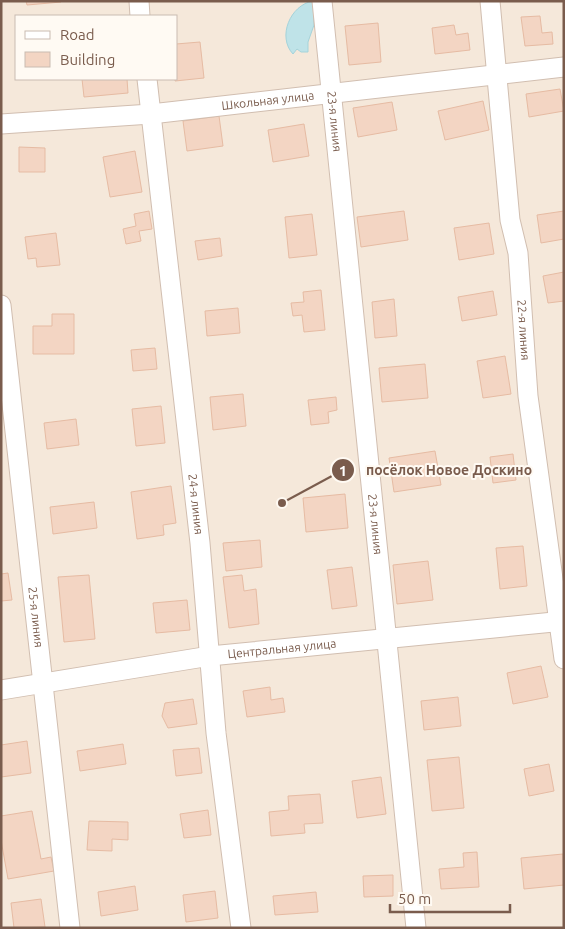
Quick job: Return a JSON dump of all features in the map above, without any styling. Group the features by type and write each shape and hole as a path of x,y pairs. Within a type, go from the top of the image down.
{"street":[{"path":"138,1 140,15"},
{"name":"23-я линия","path":"322,1 416,928"},
{"name":"22-я линия","path":"490,1 510,220 518,253 528,396 562,621 564,659"},
{"name":"Школьная улица","path":"1,124 151,114 330,92 564,67"},
{"name":"24-я линия","path":"147,80 200,543 216,733 241,928"},
{"name":"25-я линия","path":"1,305 70,928"},
{"name":"Центральная улица","path":"1,690 210,656 562,621"}],"shaded area":[{"path":"1,1 564,1 564,928 1,928"}],"water":[{"path":"313,1 314,25 308,42 308,52 301,52 297,49 293,54 288,47 286,39 288,23 298,9"}],"building":[{"path":"26,1 61,1 61,2 27,5"},
{"path":"540,16 542,33 552,32 553,44 525,46 521,17"},
{"path":"378,23 381,62 349,65 345,26"},
{"path":"454,25 456,35 468,33 470,50 435,54 432,28"},
{"path":"200,42 204,78 175,81 178,80 178,44"},
{"path":"82,80 127,80 128,93 84,97"},
{"path":"560,89 564,111 529,117 526,94"},
{"path":"483,101 489,130 445,140 438,111"},
{"path":"392,102 397,130 358,137 353,108"},
{"path":"219,116 223,146 187,151 183,121"},
{"path":"304,124 309,156 273,162 268,130"},
{"path":"19,147 45,148 45,172 19,172"},
{"path":"135,151 142,192 110,197 103,157"},
{"path":"149,211 152,229 139,231 141,241 126,244 123,229 136,226 134,214"},
{"path":"404,211 408,240 361,247 357,217"},
{"path":"564,211 564,239 541,243 537,215"},
{"path":"312,214 317,255 289,258 285,217"},
{"path":"489,223 494,254 459,260 454,228"},
{"path":"56,233 60,265 37,267 36,258 28,259 25,237"},
{"path":"220,238 222,256 198,260 195,241"},
{"path":"564,272 564,301 548,303 543,276"},
{"path":"321,290 325,330 304,332 302,315 293,316 291,303 304,302 303,292"},
{"path":"493,291 497,315 462,321 458,297"},
{"path":"394,299 397,336 375,338 372,302"},
{"path":"238,308 240,333 207,336 205,311"},
{"path":"52,314 74,314 74,354 33,354 33,326 52,326"},
{"path":"155,348 157,369 133,371 131,350"},
{"path":"505,356 511,394 483,398 477,361"},
{"path":"425,364 428,398 382,402 379,368"},
{"path":"243,394 246,426 213,430 210,397"},
{"path":"336,397 337,410 328,412 329,423 311,425 308,400"},
{"path":"161,406 165,443 136,446 132,409"},
{"path":"76,419 79,445 47,449 44,423"},
{"path":"435,451 441,485 394,492 389,458"},
{"path":"513,454 516,480 493,483 490,457"},
{"path":"171,486 176,523 163,525 164,535 137,539 131,492"},
{"path":"345,494 348,528 306,532 303,498"},
{"path":"94,502 97,528 53,534 50,507"},
{"path":"260,540 262,567 226,571 223,543"},
{"path":"523,546 527,586 500,589 496,548"},
{"path":"428,561 433,600 397,604 393,565"},
{"path":"352,567 357,606 332,609 327,570"},
{"path":"8,573 12,600 1,601 1,574"},
{"path":"89,575 95,639 64,642 58,577"},
{"path":"242,575 244,591 256,589 259,624 229,628 223,577"},
{"path":"187,600 190,630 156,633 153,603"},
{"path":"541,666 548,697 513,704 507,673"},
{"path":"270,687 271,700 283,698 285,712 247,717 243,691"},
{"path":"458,697 461,726 424,730 421,701"},
{"path":"193,699 197,724 168,728 162,716 165,703"},
{"path":"27,741 31,773 1,777 1,745"},
{"path":"123,744 126,764 80,771 77,751"},
{"path":"199,748 202,773 176,776 173,750"},
{"path":"459,757 464,808 432,811 427,760"},
{"path":"549,764 554,791 529,796 524,769"},
{"path":"381,777 386,814 357,818 352,781"},
{"path":"320,794 323,823 304,824 305,833 271,836 269,812 289,810 288,796"},
{"path":"208,810 211,835 184,838 180,814"},
{"path":"32,811 41,859 51,857 54,871 8,879 1,840 1,816"},
{"path":"89,821 128,822 128,840 112,839 112,851 87,850"},
{"path":"477,852 479,887 441,889 439,869 464,867 463,853"},
{"path":"563,854 564,885 524,889 521,858"},
{"path":"393,875 393,896 364,897 363,876"},
{"path":"135,886 138,910 101,916 98,892"},
{"path":"215,891 218,918 186,922 183,895"},
{"path":"316,892 318,912 275,915 273,896"},
{"path":"41,899 45,927 14,928 11,903"}],"place":[{"name":"посёлок Новое Доскино","path":"282,503"}]}
